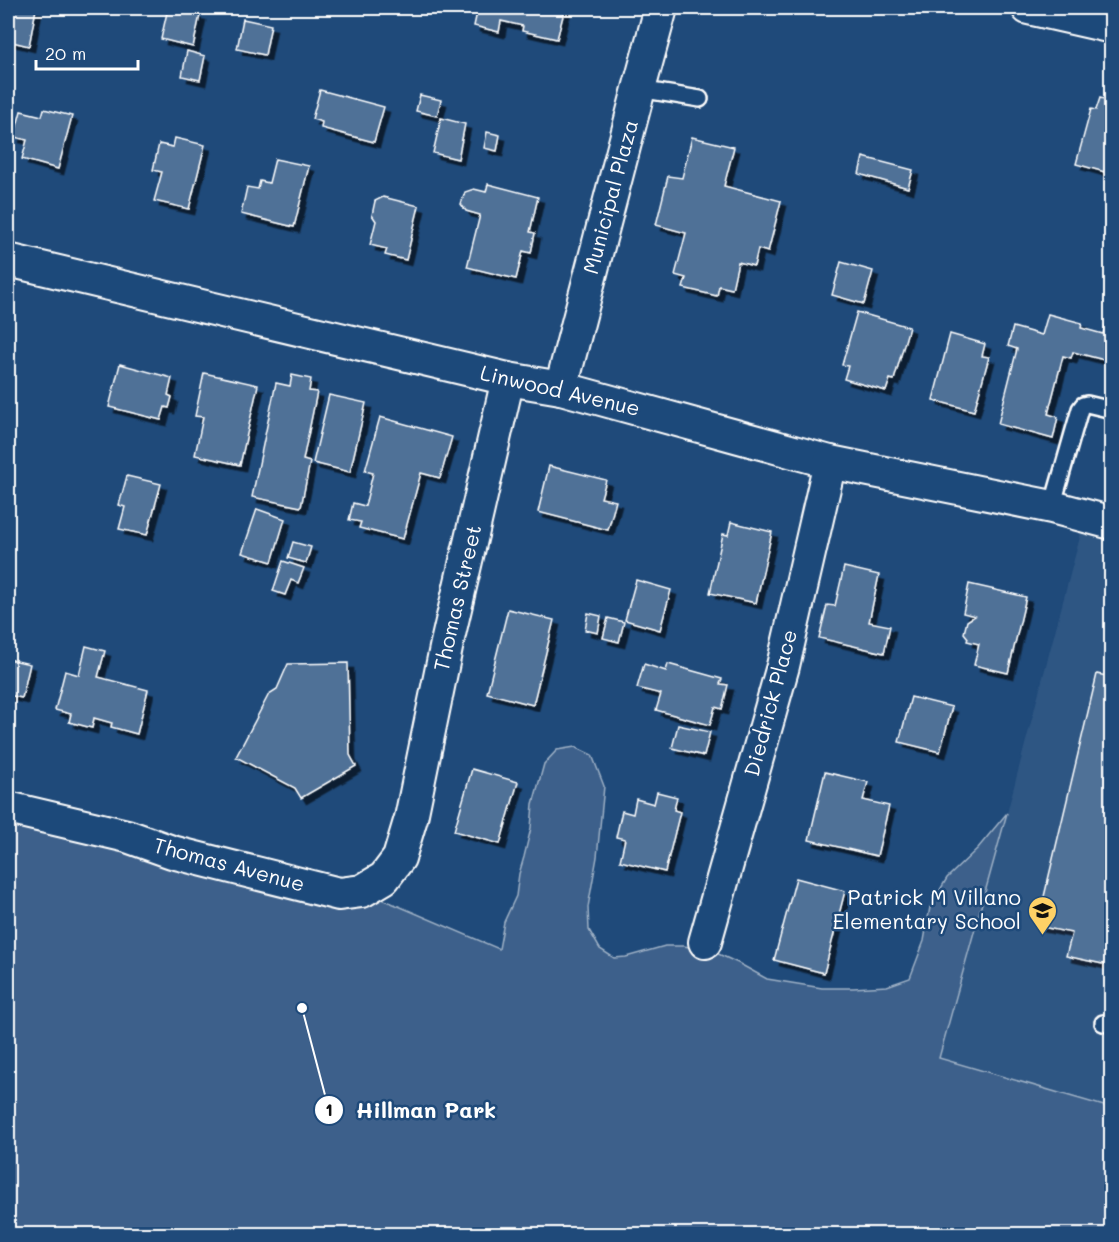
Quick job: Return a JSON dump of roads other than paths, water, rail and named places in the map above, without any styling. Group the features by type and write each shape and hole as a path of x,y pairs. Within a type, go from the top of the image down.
{"street":[{"name":"Municipal Plaza","path":"561,388 662,8"},
{"path":"1028,8 1112,27"},
{"name":"Linwood Avenue","path":"8,260 508,379 561,388 830,462 1052,507 1112,523"},
{"name":"Thomas Street","path":"411,818 447,643 508,379"},
{"name":"Diedrick Place","path":"705,942 783,666 830,462"},
{"name":"Thomas Avenue","path":"8,808 127,836 172,852 339,894 362,891 384,878 399,858 411,818"}],"lane":[{"path":"639,89 700,99"},
{"path":"1052,507 1080,409 1087,404 1112,410"}],"place":[{"name":"Patrick M Villano Elementary School","path":"1042,936"},
{"name":"Hillman Park","path":"302,1008"}]}
